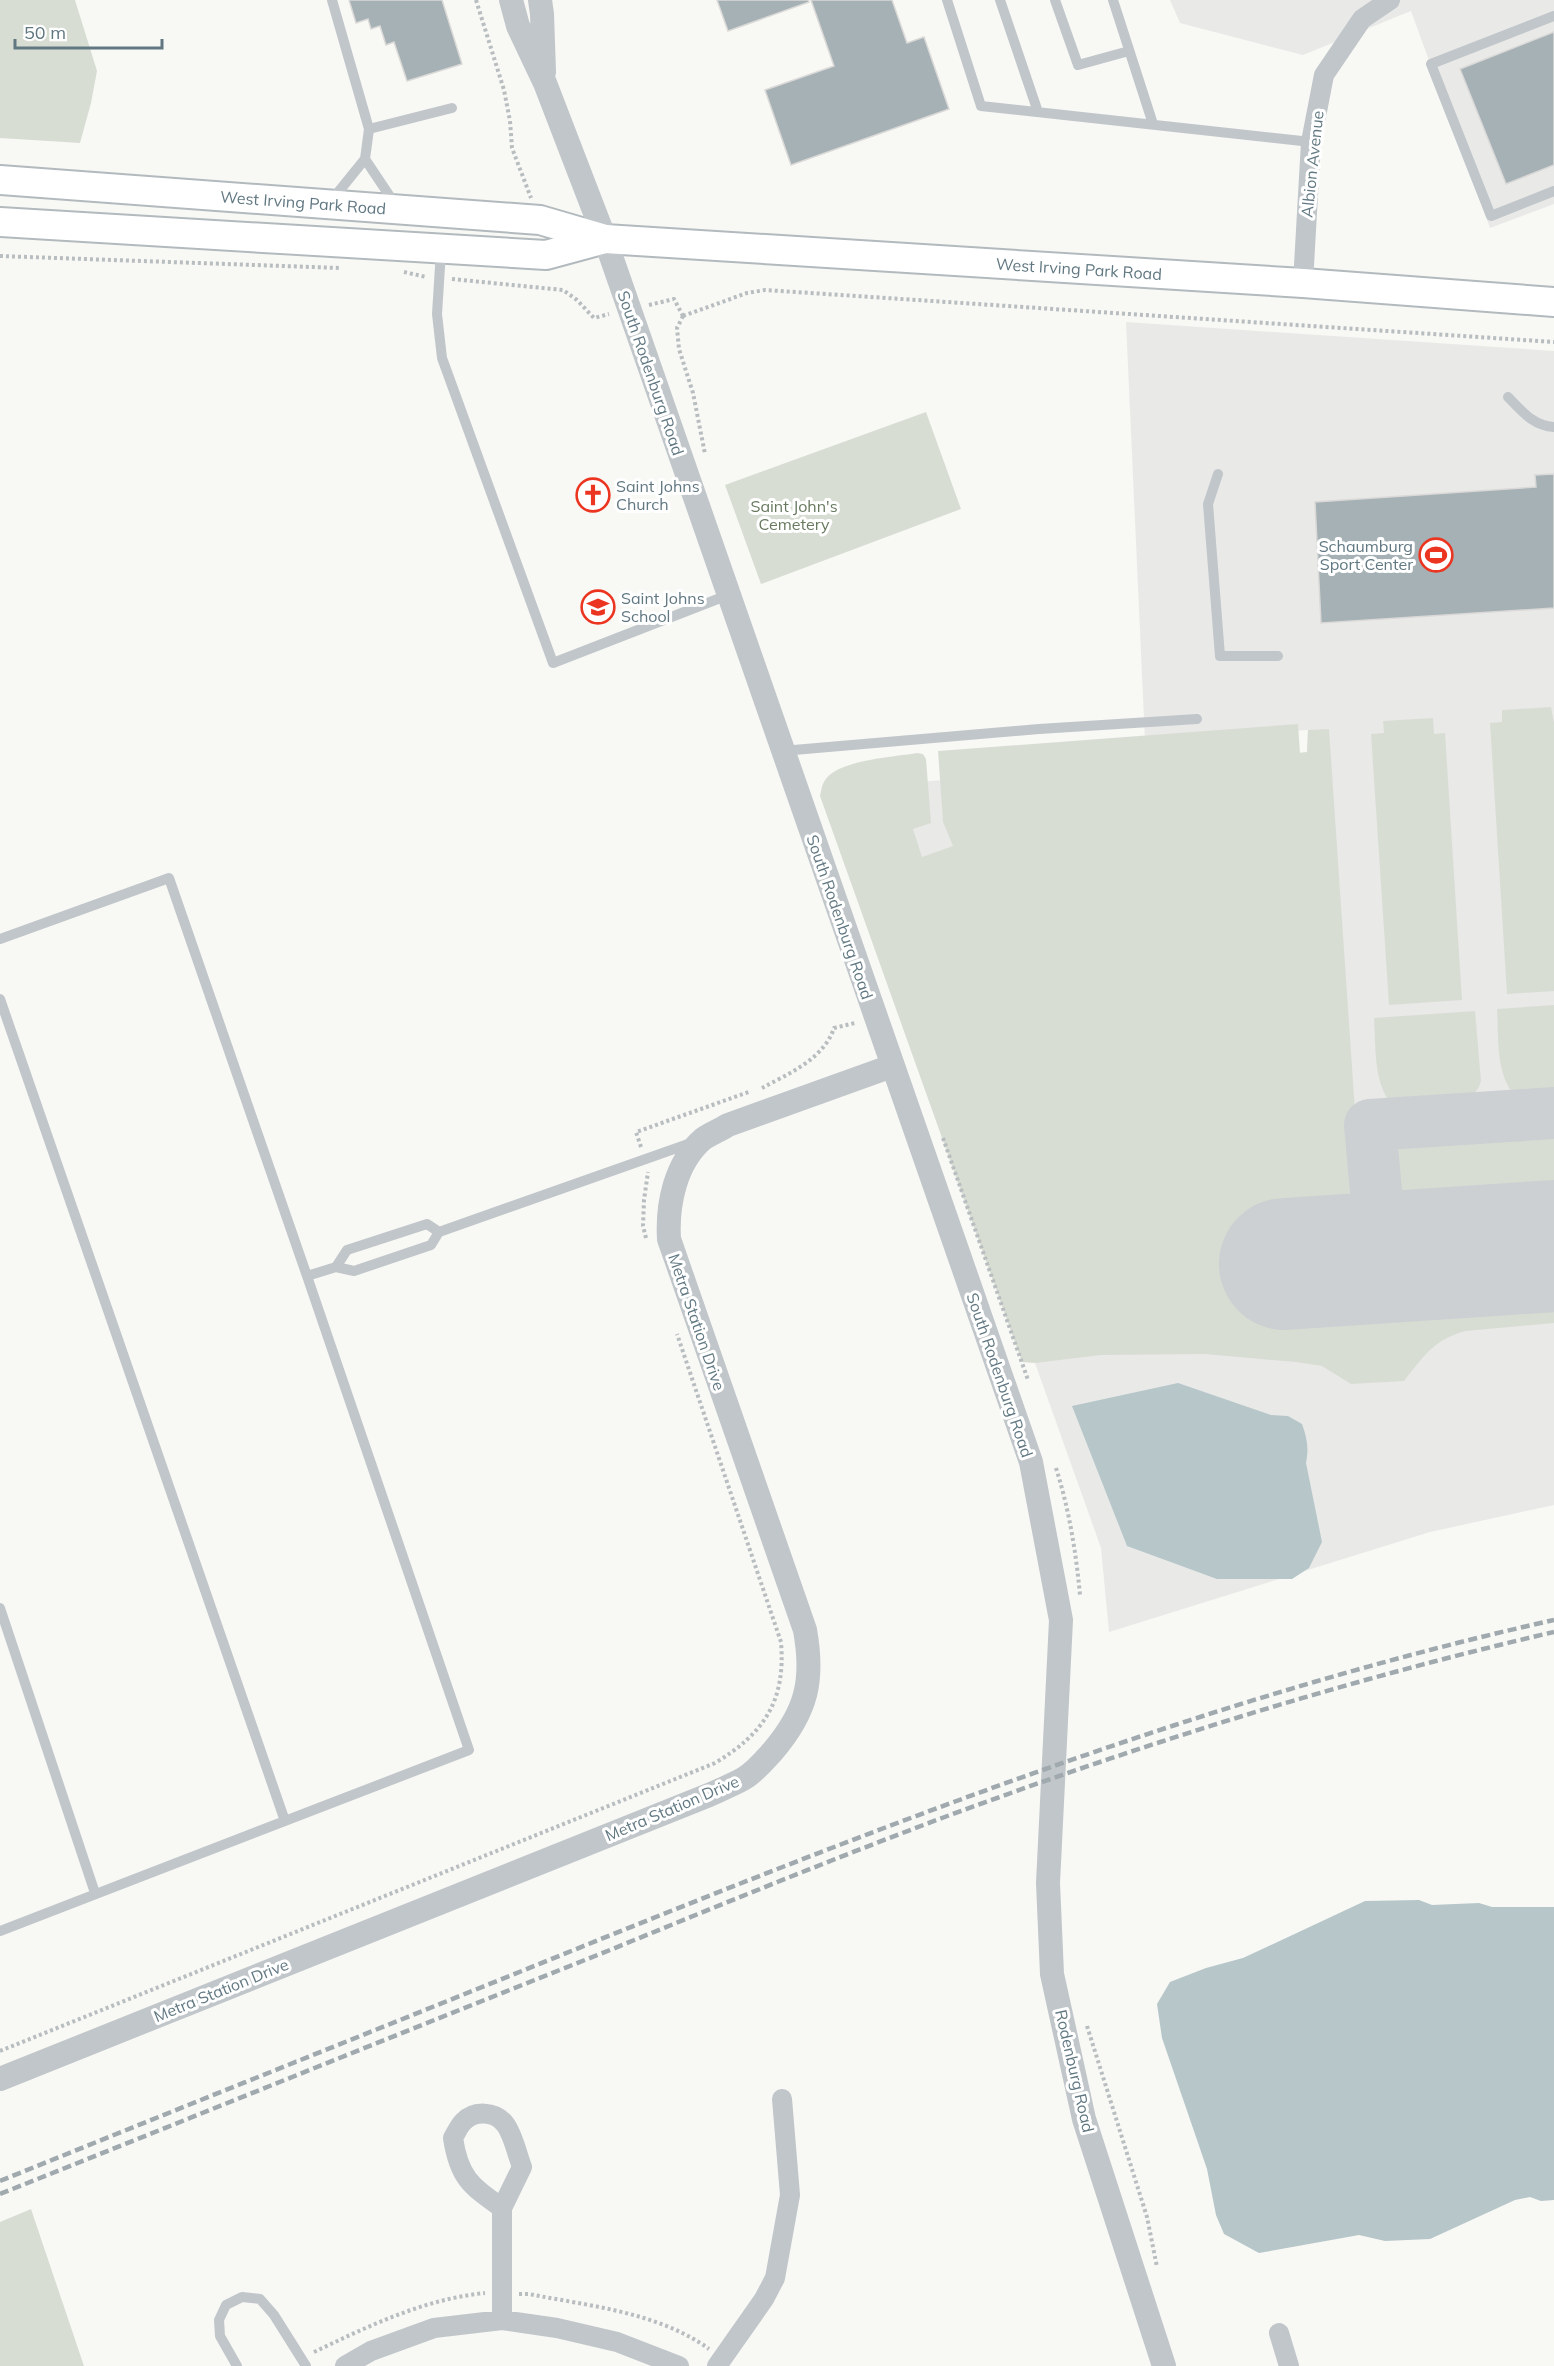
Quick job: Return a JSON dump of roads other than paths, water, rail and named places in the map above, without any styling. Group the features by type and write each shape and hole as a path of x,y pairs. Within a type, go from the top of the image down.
{"main road":[{"name":"West Irving Park Road","path":"0,180 540,220 605,239 1303,282 1554,302"},
{"name":"West Irving Park Road","path":"0,222 546,255 605,239"}],"street":[{"name":"South Rodenburg Road","path":"511,0 518,26 545,83 605,239 1031,1462 1061,1620 1053,1765"},
{"name":"South Rodenburg Road","path":"540,0 545,83"},
{"name":"Albion Avenue","path":"1303,282 1311,142 1324,75 1362,19 1390,0"},
{"name":"Metra Station Drive","path":"0,2079 708,1795 744,1779 760,1766 796,1719 807,1689 810,1659 805,1630 669,1239 667,1218 673,1189 685,1161 703,1139 728,1125 892,1066"},
{"name":"Rodenburg Road","path":"1053,1765 1048,1883 1052,1974 1084,2119 1164,2366"},
{"path":"717,2366 764,2299 775,2278 790,2195 782,2099"},
{"path":"502,2208 467,2181 455,2149 453,2138 463,2122 473,2114 485,2113 497,2117 505,2124 522,2167 502,2208 502,2320"},
{"path":"345,2366 371,2351 434,2328 502,2320 557,2328 616,2342 679,2366"},
{"path":"1279,2333 1289,2366"}],"lane":[{"path":"328,204 365,159 369,129 332,0"},
{"path":"947,0 981,106 1311,142"},
{"path":"1000,0 1038,112"},
{"path":"1055,0 1078,65 1129,51"},
{"path":"1113,0 1153,124"},
{"path":"1554,16 1431,64 1491,216 1554,191"},
{"path":"369,129 452,108"},
{"path":"365,159 399,209"},
{"path":"441,249 436,315 442,358 553,663 728,595"},
{"path":"1508,397 1531,420 1554,427"},
{"path":"1218,474 1209,504 1220,656 1278,656"},
{"path":"783,751 1039,729 1197,719"},
{"path":"0,939 169,878 469,1750 0,1931"},
{"path":"0,999 285,1821"},
{"path":"307,1276 336,1267 354,1271 431,1245 439,1232 703,1139"},
{"path":"336,1267 347,1250 427,1224 439,1232"},
{"path":"0,1608 95,1893"},
{"path":"237,2366 220,2336 219,2320 226,2305 242,2297 260,2299 274,2315 306,2366"}],"railway":[{"path":"0,2181 718,1892 953,1802 1190,1720 1310,1683 1554,1620"},
{"path":"0,2194 942,1818 1093,1764 1245,1715 1399,1671 1554,1632"}],"place":[{"name":"Saint Johns Church","path":"593,495"},
{"name":"Schaumburg Sport Center","path":"1436,555"},
{"name":"Saint Johns School","path":"598,607"}],"park label":[{"name":"Saint John's Cemetery","path":"794,515"}]}
